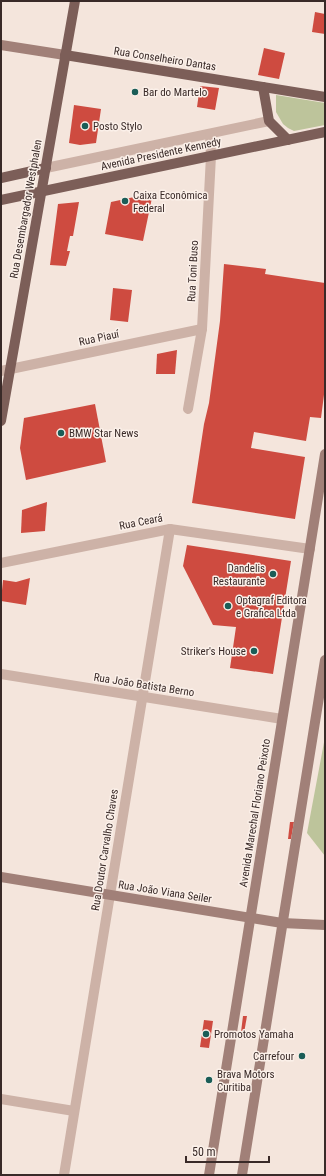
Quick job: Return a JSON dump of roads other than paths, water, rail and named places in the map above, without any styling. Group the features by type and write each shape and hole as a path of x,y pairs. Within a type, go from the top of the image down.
{"main road":[{"name":"Rua Desembargador Westphalen","path":"1,421 6,370 42,191 75,1"},
{"name":"Rua Conselheiro Dantas","path":"65,55 325,97"},
{"path":"263,87 269,121 288,140"},
{"name":"Avenida Presidente Kennedy","path":"1,200 325,132"},
{"name":"Avenida Presidente Kennedy","path":"1,178 46,168"}],"street":[{"name":"Rua Conselheiro Dantas","path":"1,45 65,55"},
{"name":"Avenida Presidente Kennedy","path":"46,168 269,121"},
{"name":"Rua Toni Buso","path":"188,409 202,329 211,156 210,134"},
{"name":"Rua Piauí","path":"6,370 202,329"},
{"name":"Avenida Marechal Floriano Peixoto","path":"209,1175 325,454"},
{"name":"Rua Ceará","path":"1,563 170,529 310,548"},
{"name":"Rua Doutor Carvalho Chaves","path":"64,1175 170,529"},
{"path":"242,1175 325,660"},
{"name":"Rua João Batista Berno","path":"1,674 282,719"},
{"name":"Rua João Viana Seiler","path":"1,877 282,923 325,925"},
{"path":"1,1099 74,1111"}],"place":[{"name":"Bar do Martelo","path":"135,92"},
{"name":"Posto Stylo","path":"85,126"},
{"name":"Caixa Econômica Federal","path":"125,201"},
{"name":"BMW Star News","path":"61,433"},
{"name":"Dandelis Restaurante","path":"273,574"},
{"name":"Optagraf Editora e Grafica Ltda","path":"228,606"},
{"name":"Striker's House","path":"254,651"},
{"name":"Promotos Yamaha","path":"206,1034"},
{"name":"Carrefour","path":"302,1056"},
{"name":"Brava Motors Curitiba","path":"209,1080"}]}
